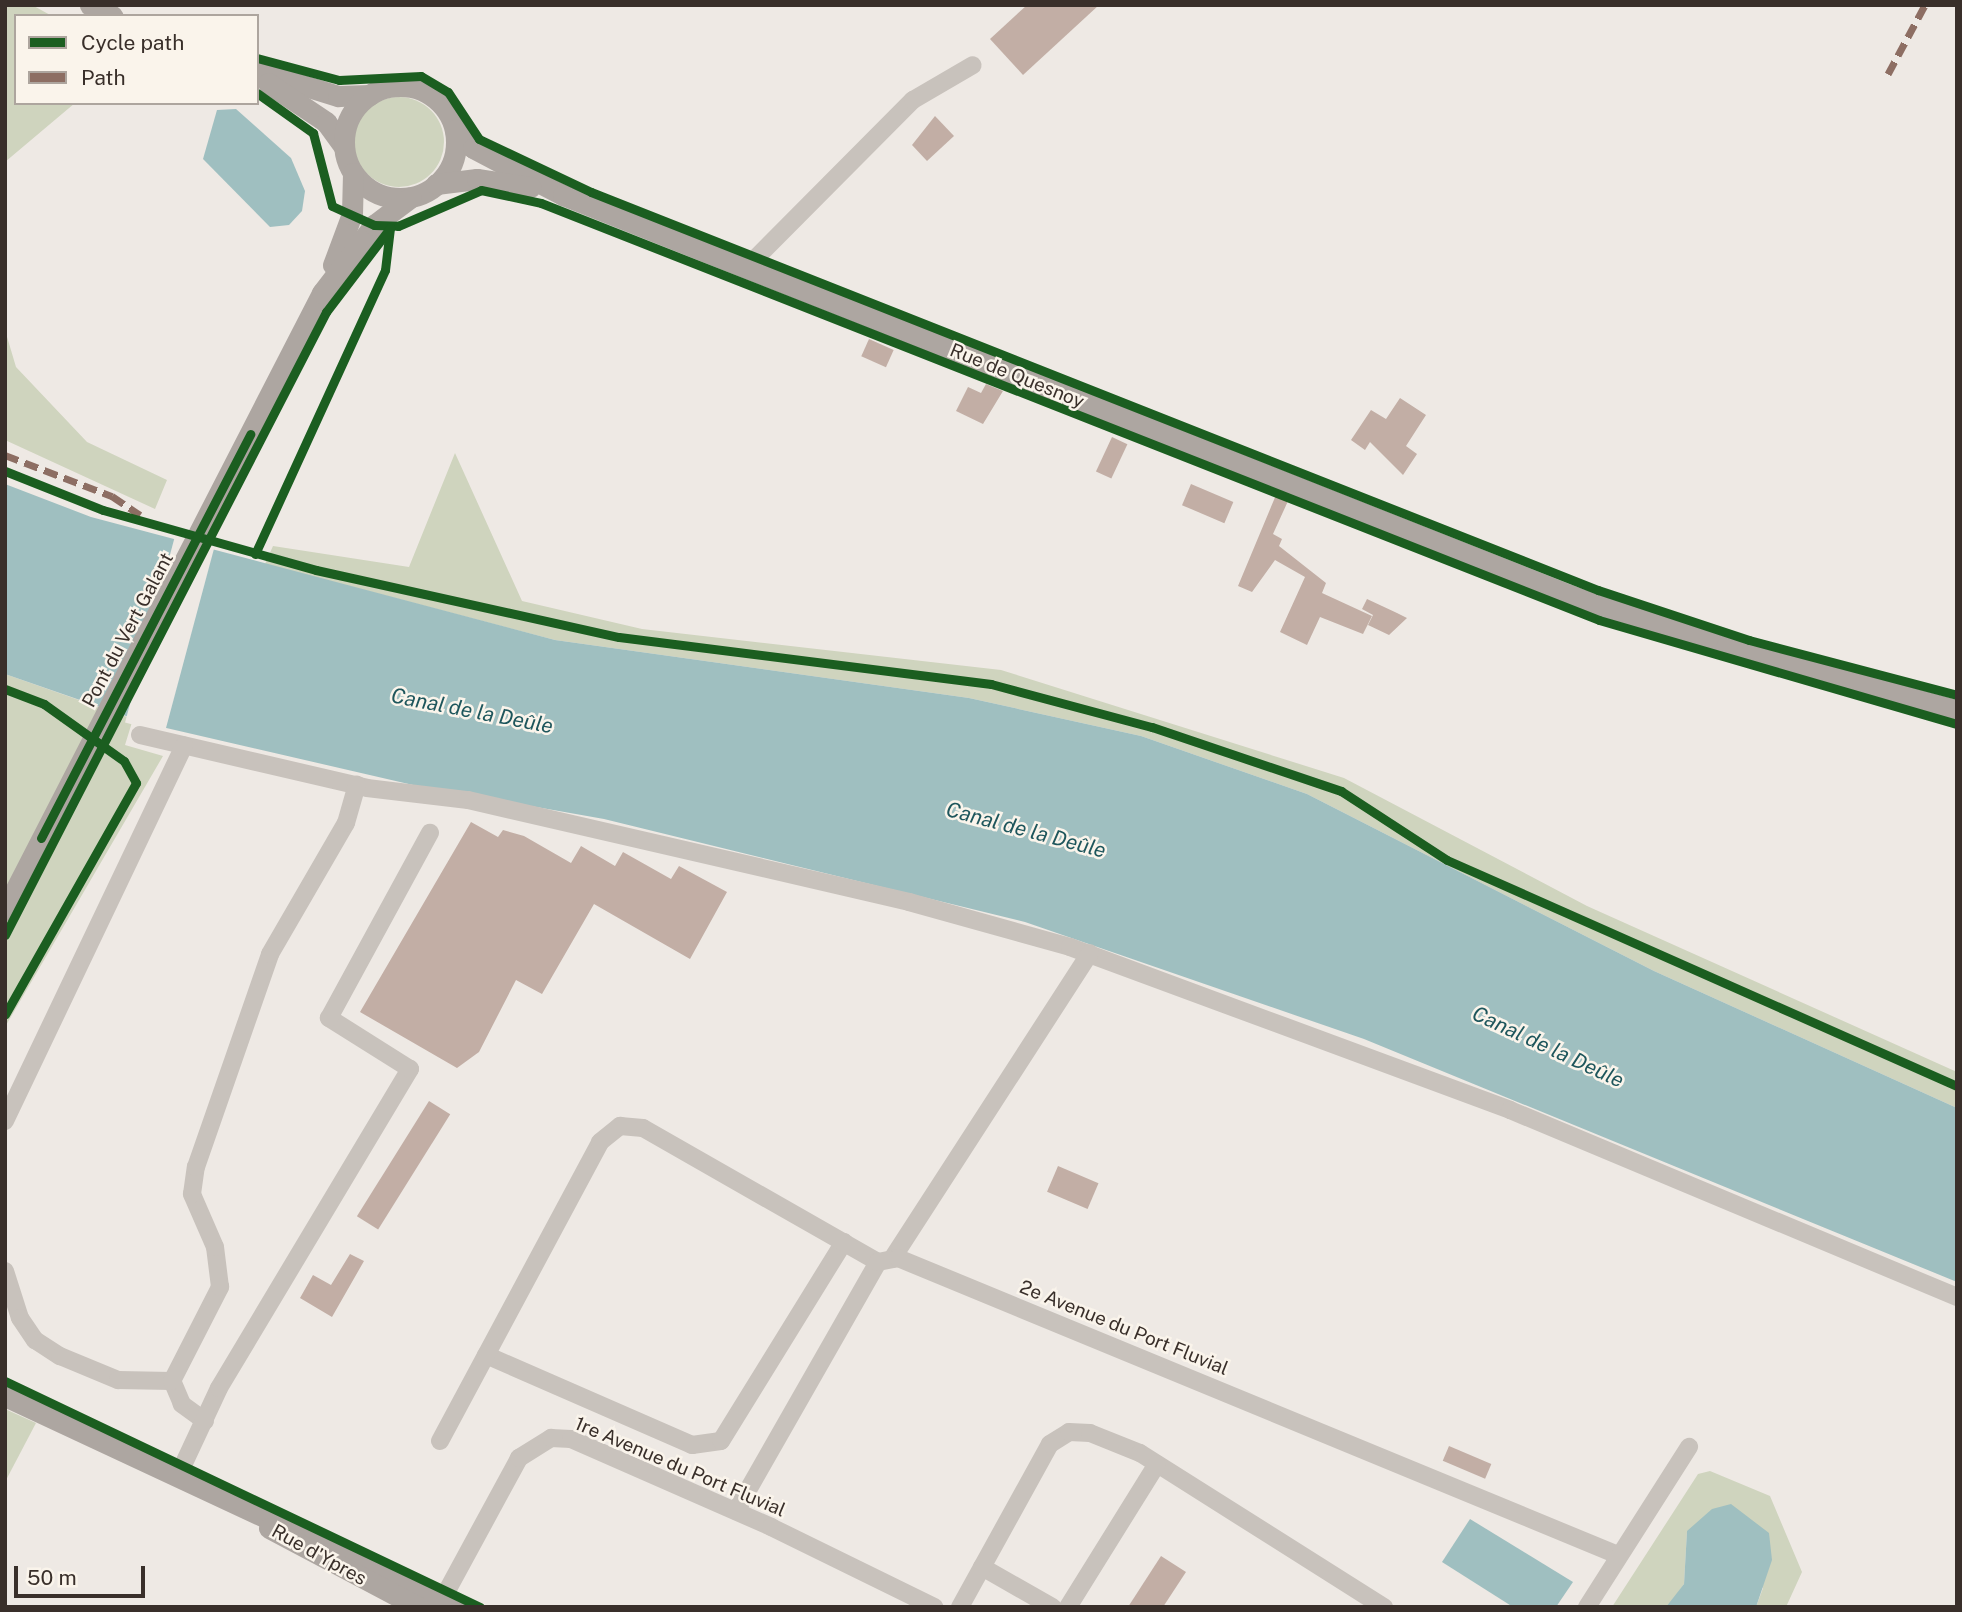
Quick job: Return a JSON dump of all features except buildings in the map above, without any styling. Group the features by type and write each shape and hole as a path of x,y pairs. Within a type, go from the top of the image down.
{"main road":[{"path":"90,5 109,14"},
{"path":"259,72 338,96 370,94 400,86 422,91 441,104 455,130 473,148 563,195"},
{"path":"259,77 316,114 344,147 353,173 352,214 322,293"},
{"path":"344,147 351,114 370,94"},
{"path":"436,184 453,160 455,130"},
{"path":"353,173 375,192 411,197 436,184 477,179 563,195"},
{"name":"Rue de Quesnoy","path":"563,195 1599,606 1957,710"},
{"name":"Pont du Vert Galant","path":"5,910 322,293 374,225 411,197"},
{"name":"Rue d'Ypres","path":"5,1396 450,1603"},
{"name":"Rue d'Ypres","path":"223,1498 300,1549 418,1607"}],"street":[{"path":"746,268 913,100 973,65"},
{"path":"140,735 357,785 468,800 849,887 1090,953 1523,1115 1957,1297"},
{"path":"5,1121 184,745"},
{"path":"172,1381 220,1287 215,1247 192,1194 196,1167 270,954 346,823 357,785"},
{"path":"178,1476 205,1421 410,1069 329,1018 430,833"},
{"path":"736,1511 885,1261 1090,953"},
{"name":"2e Avenue du Port Fluvial","path":"440,1441 600,1142 621,1126 643,1128 844,1242 885,1261 1618,1555"},
{"path":"486,1355 692,1445 721,1441 844,1242"},
{"path":"5,1271 20,1318 35,1340 60,1356 118,1380 172,1381"},
{"path":"172,1381 182,1404 205,1421"},
{"path":"960,1607 1050,1444 1069,1432 1090,1433 1157,1464 1384,1607"},
{"name":"1re Avenue du Port Fluvial","path":"450,1603 519,1458 551,1438 571,1439 736,1511 934,1607"},
{"path":"1587,1607 1689,1447"},
{"path":"1068,1607 1157,1464"},
{"path":"982,1567 1052,1607"}],"green space":[{"path":"5,5 32,5 48,14 14,14 14,105 73,105 5,162"},
{"path":"399,97 416,101 431,110 440,125 444,142 440,159 431,174 416,183 399,187 382,183 367,174 358,159 354,142 358,125 367,110 382,101"},
{"path":"5,330 16,367 87,442 167,480 155,509 5,440"},
{"path":"455,453 522,601 642,629 1001,670 1344,778 1587,906 1957,1072 1957,1108 1654,971 1307,794 1141,736 969,698 555,640 265,564 273,546 409,567"},
{"path":"5,674 133,719 125,745 163,756 5,1027"},
{"path":"5,1409 36,1423 5,1482"},
{"path":"1710,1471 1770,1496 1802,1572 1786,1607 1756,1607 1763,1588 1687,1531 1684,1584 1673,1600 1666,1607 1612,1607 1698,1474"}],"water":[{"path":"236,109 291,158 305,191 302,211 289,225 270,227 203,159 217,110"},
{"name":"Canal de la Deûle","path":"5,484 91,517 555,640 969,698 1141,736 1307,794 1654,971 1957,1108 1957,1282 1364,1039 1025,922 604,819 413,785 149,724 5,674"},
{"path":"1731,1504 1769,1533 1772,1560 1756,1607 1666,1607 1684,1584 1687,1531 1712,1509"},
{"path":"1470,1519 1573,1582 1556,1607 1513,1607 1442,1562"}],"pier":[{"path":"175,536 215,547 165,733 125,722"}],"marked path":[{"path":"1888,74 1925,5"},
{"path":"5,455 112,496 140,515"}],"cycle path":[{"path":"259,59 339,80 421,76 448,92 479,139 591,192 1598,590 1749,640 1957,695"},
{"path":"259,94 313,133 332,206 374,225 398,226 481,190 541,203 1599,620 1957,724"},
{"path":"255,554 385,270 390,228"},
{"path":"5,935 326,312 390,228"},
{"path":"41,838 250,434"},
{"path":"5,471 103,510 316,570 619,637 991,684 1152,727 1341,791 1447,860 1957,1086"},
{"path":"5,689 44,704 124,761 136,783 5,1015"},
{"path":"5,1381 480,1607"}]}
